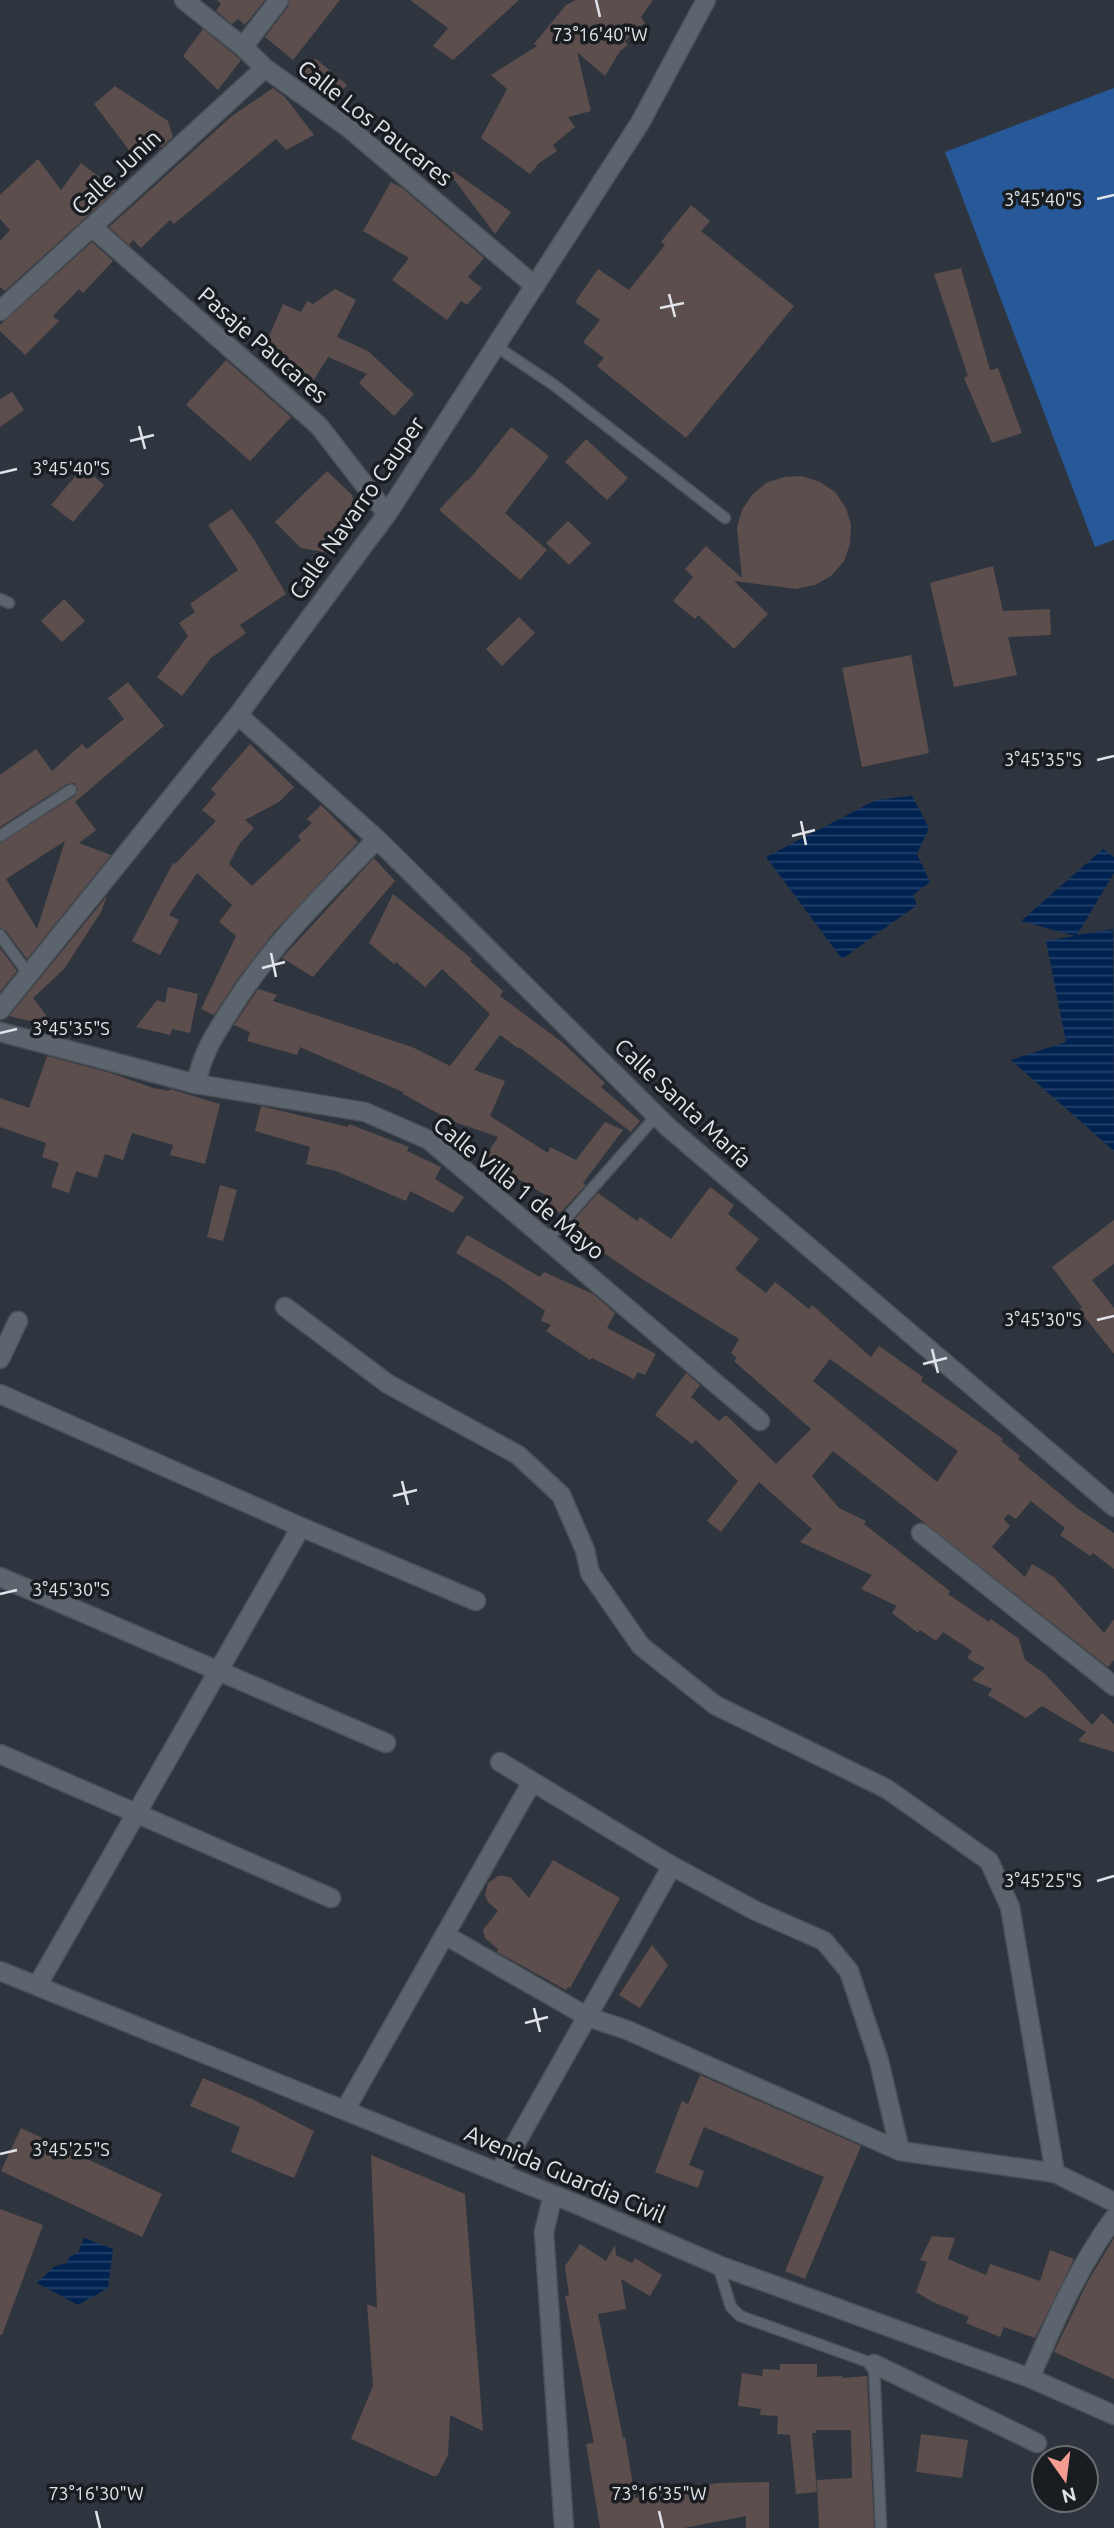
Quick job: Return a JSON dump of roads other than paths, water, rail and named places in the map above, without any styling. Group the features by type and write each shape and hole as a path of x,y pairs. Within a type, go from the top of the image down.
{"street":[{"name":"Calle Los Paucares","path":"184,0 265,68 349,129 535,286"},
{"path":"243,47 279,0"},
{"name":"Calle Navarro Cauper","path":"0,1010 238,715 387,514 640,123 706,0"},
{"name":"Calle Junin","path":"0,311 265,68"},
{"name":"Pasaje Paucares","path":"92,227 318,426 387,514"},
{"name":"Calle Santa María","path":"238,715 377,839 656,1116 1114,1507"},
{"path":"196,1081 204,1052 256,970 286,934 377,839"},
{"name":"Calle Villa 1 de Mayo","path":"0,1032 196,1081 365,1112 429,1140 760,1421"},
{"path":"285,1307 388,1384 518,1455 553,1487 561,1495 585,1550 590,1573 641,1646 715,1705 887,1789 989,1861 1010,1907 1055,2173"},
{"path":"0,1359 18,1321"},
{"path":"0,1394 476,1601"},
{"path":"37,1986 301,1527"},
{"path":"921,1533 1114,1686"},
{"path":"0,1577 386,1743"},
{"path":"0,1755 331,1898"},
{"path":"500,1762 671,1866 756,1911 824,1941 849,1971 879,2061 900,2151"},
{"path":"345,2110 531,1782"},
{"path":"499,2173 671,1866"},
{"path":"445,1934 588,2017 627,2030 900,2151 1055,2173 1114,2202"},
{"name":"Avenida Guardia Civil","path":"0,1971 553,2195 718,2265 1030,2378 1114,2415"},
{"path":"553,2195 544,2232 564,2528"},
{"path":"1030,2378 1061,2311 1102,2234 1114,2218"},
{"path":"874,2364 1037,2443"}],"lane":[{"path":"497,347 554,385 725,518"},
{"path":"0,836 71,790"},
{"path":"0,935 30,976"},
{"path":"547,1241 656,1116"},
{"path":"718,2265 731,2307 740,2316 874,2364 881,2528"}]}
